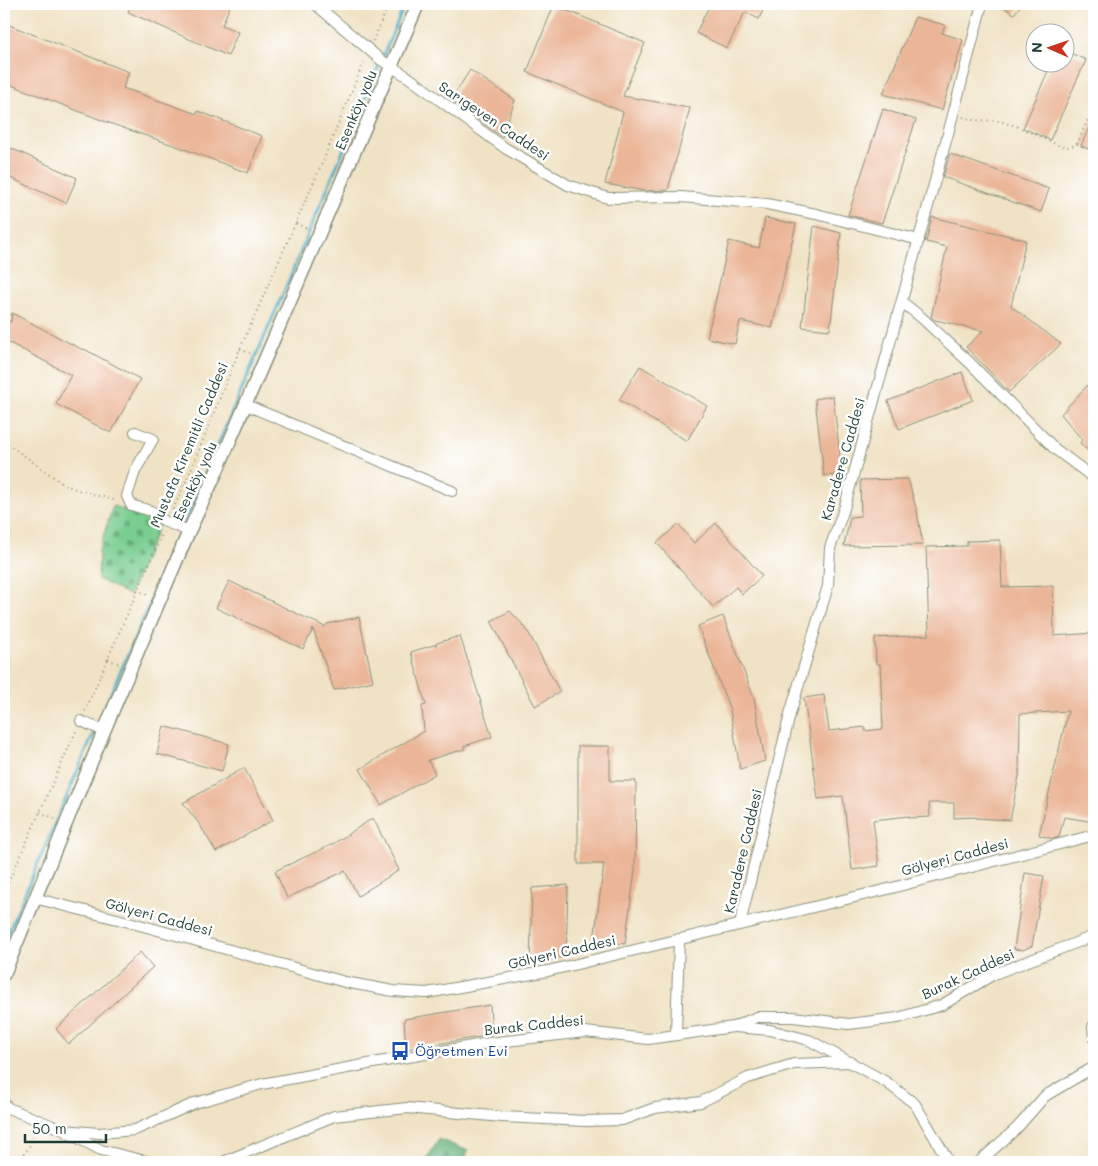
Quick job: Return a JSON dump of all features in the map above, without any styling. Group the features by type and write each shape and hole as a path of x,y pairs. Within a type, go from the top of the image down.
{"street":[{"name":"Sarıgeven Caddesi","path":"315,4 386,64 408,77 505,148 568,185 608,198 681,197 767,204 816,214 919,240"},
{"name":"Esenköy yolu","path":"4,974 7,950 34,898 180,527 216,473 246,405 386,64 418,4"},
{"name":"Karadere Caddesi","path":"740,924 790,714 828,586 830,548 844,509 902,302 982,4"},
{"path":"902,302 922,318 968,362 1055,449 1094,478"},
{"path":"246,405 452,491"},
{"path":"136,432 153,440 135,471 126,496 131,505 151,511 180,527"},
{"path":"81,721 99,729"},
{"name":"Gölyeri Caddesi","path":"34,898 345,982 392,991 427,992 548,971 884,890 1094,835"},
{"name":"Burak Caddesi","path":"4,1103 8,1108 63,1130 99,1134 134,1130 195,1104 262,1084 489,1043 585,1032 648,1038 733,1027 757,1017 793,1017 849,1024 898,1018 942,1005 994,974 1094,936"},
{"path":"676,1035 679,939"},
{"path":"1094,1025 1094,1039"},
{"path":"733,1027 770,1030 808,1040 886,1082 915,1104 949,1162"},
{"path":"223,1162 334,1116 407,1108 502,1117 586,1121 622,1120 655,1108 701,1102 748,1078 794,1064 851,1062"},
{"path":"979,1162 1017,1128 1045,1096 1094,1067"},
{"path":"63,1130 101,1150 149,1162"}],"path":[{"name":"Mustafa Kiremitli Caddesi","path":"4,892 81,721 137,590 180,527 190,472 240,349 389,4"},
{"path":"953,114 973,120 999,121 1016,126 1060,146 1070,147 1077,144 1094,106"},
{"path":"329,146 338,151"},
{"path":"296,223 305,228"},
{"path":"240,349 251,354"},
{"path":"4,441 63,484 131,505"},
{"path":"137,590 148,594"},
{"path":"108,659 118,664"},
{"path":"40,812 52,818"},
{"path":"17,1162 28,1149 38,1120"}],"green space":[{"path":"113,506 140,515 159,525 129,595 98,579 99,550"},
{"path":"439,1139 468,1151 464,1162 425,1162"}],"building":[{"path":"131,4 231,4 222,25 238,32 228,56 128,12"},
{"path":"710,4 766,4 759,19 745,12 727,48 696,33"},
{"path":"999,4 1022,4 1014,14"},
{"path":"554,5 645,43 623,96 690,108 668,190 645,191 605,184 623,112 527,72"},
{"path":"915,17 945,25 942,33 963,40 942,110 883,94"},
{"path":"4,23 129,72 123,88 197,114 198,111 262,136 248,173 109,123 4,82"},
{"path":"1076,56 1086,60 1050,140 1023,128 1048,72 1076,72"},
{"path":"470,70 515,100 502,137 451,100"},
{"path":"883,109 916,120 882,223 848,215"},
{"path":"1094,116 1094,151 1081,146"},
{"path":"4,145 77,178 66,203 4,175"},
{"path":"950,154 1049,189 1041,212 943,177"},
{"path":"932,217 1026,240 1011,306 1061,344 1009,392 966,347 983,331 935,320 931,317 947,247 926,242"},
{"path":"765,218 796,224 772,328 740,321 735,344 707,338 729,241 759,248"},
{"path":"814,226 841,233 830,330 802,327"},
{"path":"12,313 140,379 111,433 56,404 71,375 4,340 4,318 11,322"},
{"path":"640,366 707,406 687,441 619,400"},
{"path":"962,372 973,400 899,429 888,401"},
{"path":"1094,378 1094,457 1080,443 1082,440 1061,414"},
{"path":"833,396 842,474 824,476 815,399"},
{"path":"908,479 923,545 844,546 850,517 861,516 860,480"},
{"path":"716,523 762,576 742,594 736,587 713,607 657,543 678,524 694,543"},
{"path":"1000,540 1002,587 1053,586 1054,636 1094,633 1094,822 1064,817 1059,837 1053,839 1039,835 1068,711 1020,714 1019,776 1010,820 976,817 954,818 954,803 929,803 930,817 909,818 909,816 873,820 879,866 852,870 843,796 818,799 804,698 824,695 829,731 865,727 865,731 883,729 880,664 876,664 875,638 929,635 926,547 967,546 967,541"},
{"path":"229,581 325,627 327,624 359,617 373,681 334,690 313,629 303,649 216,608"},
{"path":"510,611 526,628 560,692 535,706 491,621"},
{"path":"723,616 754,698 765,761 740,769 730,710 698,626"},
{"path":"460,636 492,737 464,746 465,749 428,760 435,774 381,805 360,769 424,731 422,706 426,705 411,652"},
{"path":"164,726 229,744 222,771 157,754"},
{"path":"578,746 610,746 610,781 636,781 635,871 625,944 594,940 604,864 578,864"},
{"path":"244,768 273,820 216,852 200,825 183,803"},
{"path":"373,818 399,870 358,896 345,871 287,898 275,871 333,844"},
{"path":"1025,873 1044,876 1032,946 1023,950 1014,949"},
{"path":"568,885 566,956 530,966 532,888"},
{"path":"140,952 153,967 69,1044 56,1029"},
{"path":"490,1005 492,1035 406,1049 404,1019"}],"waterway":[{"path":"4,942 285,289 405,4"}],"place":[{"name":"Öğretmen Evi","path":"400,1051"}]}
